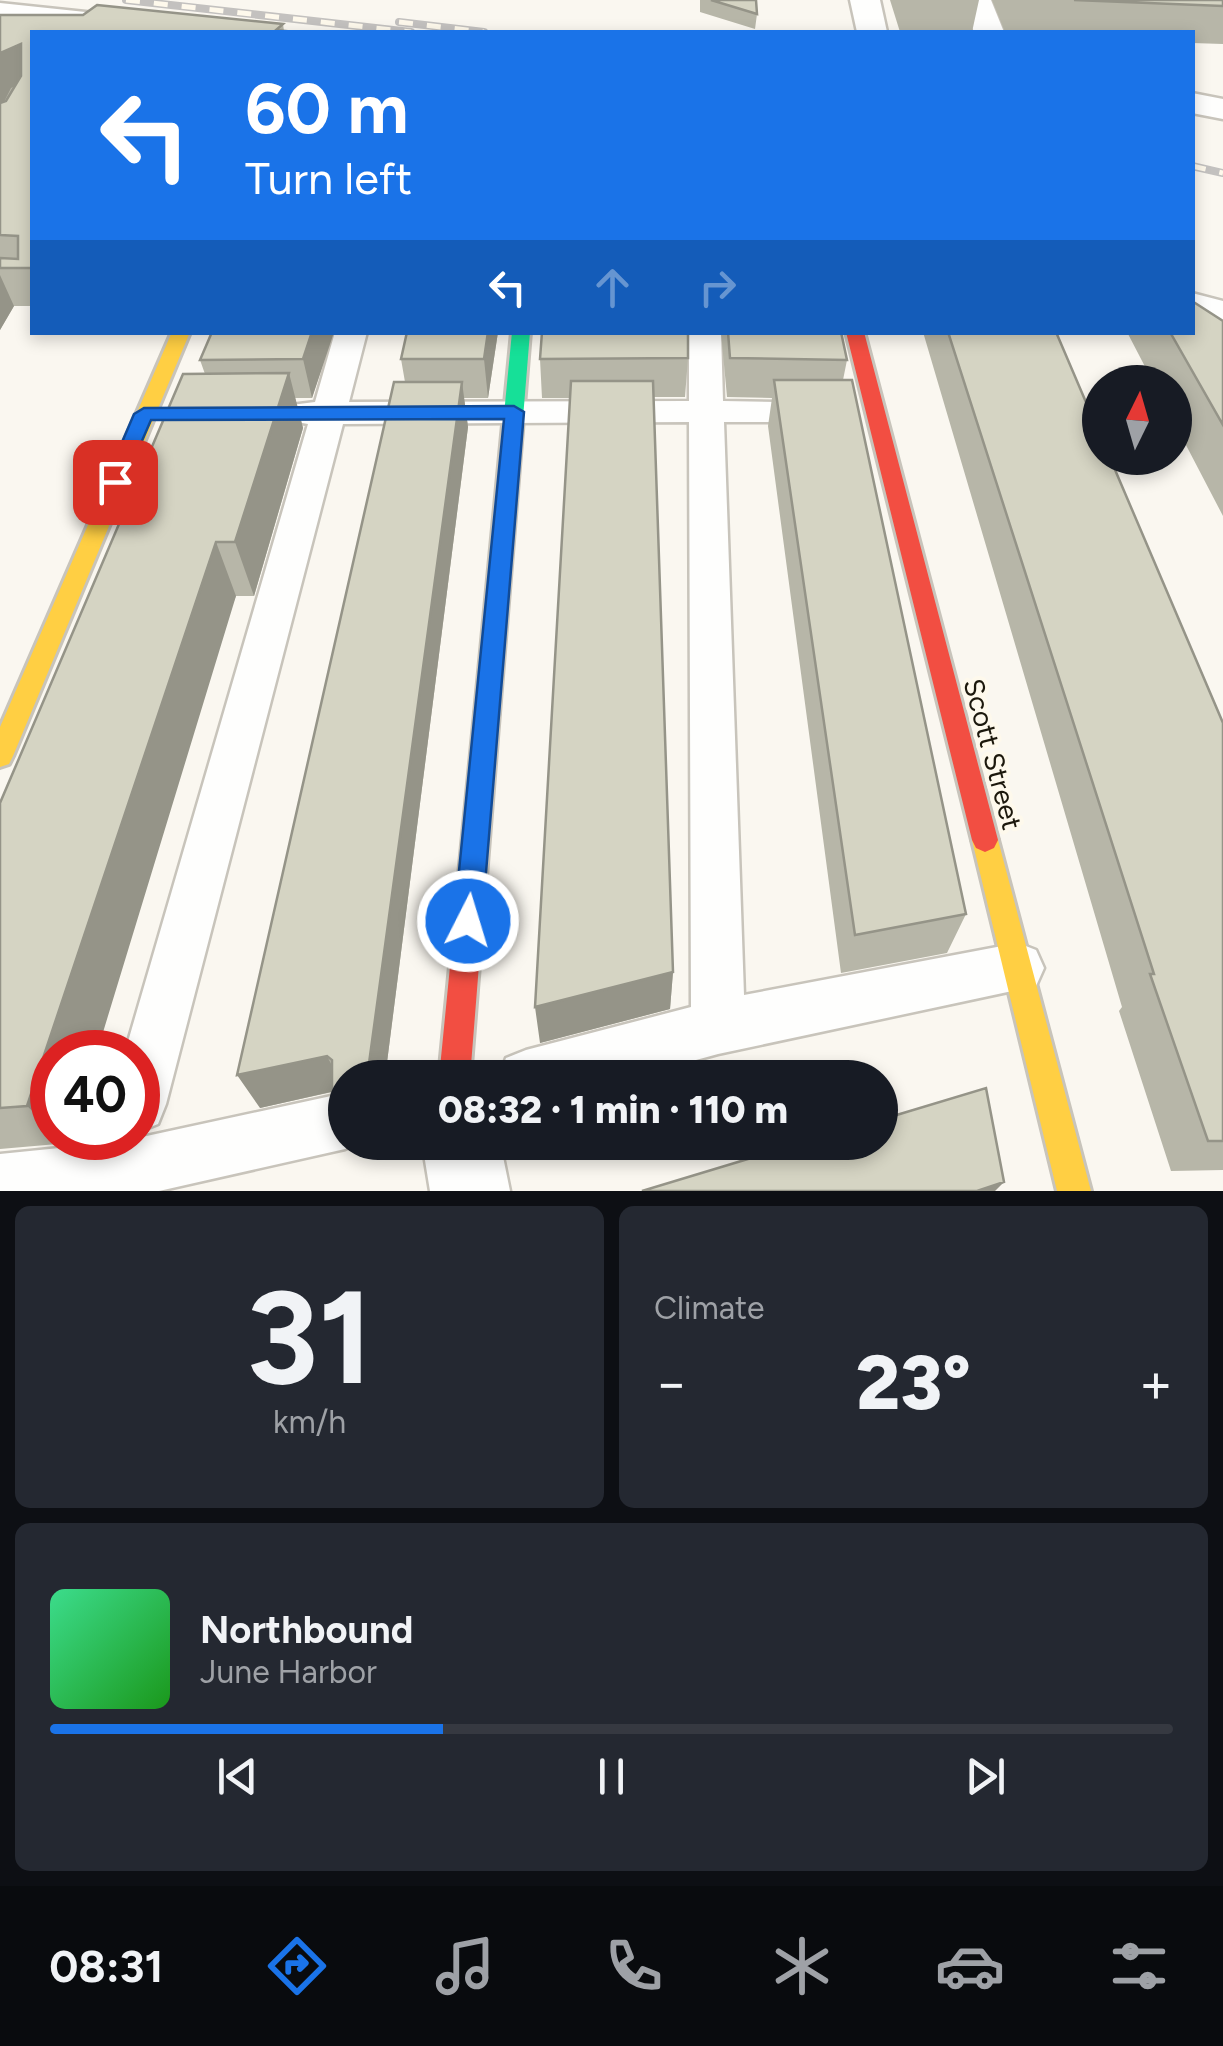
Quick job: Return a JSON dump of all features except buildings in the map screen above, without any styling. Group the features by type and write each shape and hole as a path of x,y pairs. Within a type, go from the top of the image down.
{"street":[{"path":"865,0 872,30"},
{"path":"976,0 988,30"},
{"path":"0,12 82,27 147,30"},
{"path":"1195,104 1223,109"},
{"path":"1195,307 1223,314"},
{"path":"0,756 180,335"},
{"path":"456,1060 521,335"},
{"name":"Scott Street","path":"856,335 1074,1191"},
{"path":"464,1160 470,1191"}],"lane":[{"path":"158,1030 350,335"},
{"path":"705,335 718,1028"},
{"path":"273,413 872,411"},
{"path":"144,414 181,414"},
{"path":"595,1060 718,1028 1018,968"},
{"path":"160,1148 328,1123"},
{"path":"0,1183 98,1160"}],"railway":[{"path":"126,0 393,30"},
{"path":"399,22 467,30"},
{"path":"1195,167 1223,173"}],"traffic: fast":[{"path":"487,713 521,335"}],"traffic: slow":[{"path":"0,756 180,335"},
{"path":"985,840 1074,1191"}],"traffic: jam":[{"path":"856,335 985,840"},
{"path":"456,1060 487,713"}],"route":[{"path":"115,482 144,414 514,412 468,921"}]}
